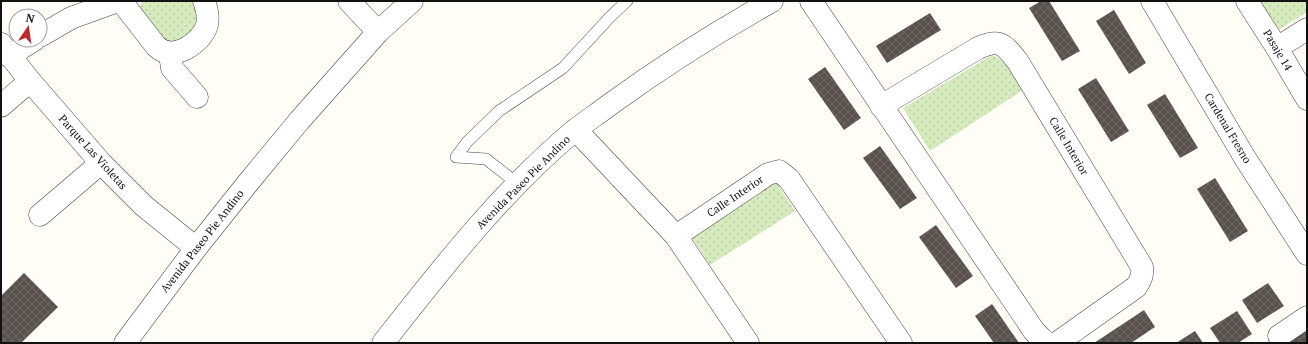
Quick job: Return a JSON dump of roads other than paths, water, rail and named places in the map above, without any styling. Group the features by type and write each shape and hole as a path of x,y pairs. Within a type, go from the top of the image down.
{"street":[{"path":"48,31 71,18 120,1 156,46 163,52 170,54 184,50 193,43 206,27 208,16 204,1"},
{"path":"349,1 378,32"},
{"name":"Avenida Paseo Pie Andino","path":"125,343 196,248 299,121 378,32 412,1"},
{"name":"Avenida Paseo Pie Andino","path":"383,343 444,265 496,206 576,130 647,77 772,1"},
{"path":"811,1 1034,331 1047,343"},
{"name":"Cardenal Fresno","path":"1152,1 1245,158 1307,254"},
{"name":"Pasaje 14","path":"1247,1 1278,48 1307,99"},
{"path":"1278,48 1307,29"},
{"name":"Calle Interior","path":"881,106 990,42 1000,43 1018,62 1142,267 1143,274 1136,287 1057,343"},
{"name":"Parque Las Violetas","path":"5,50 101,163 144,206 196,248"},
{"path":"170,54 172,68 197,97"},
{"path":"1,106 30,81"},
{"path":"576,130 676,236 748,343"},
{"path":"40,215 101,163"},
{"name":"Calle Interior","path":"676,236 768,174 779,171 789,179 901,343"},
{"path":"1279,336 1307,317"}],"lane":[{"path":"518,184 486,159 456,157 467,142 499,111 563,68 610,17 627,1"}]}
